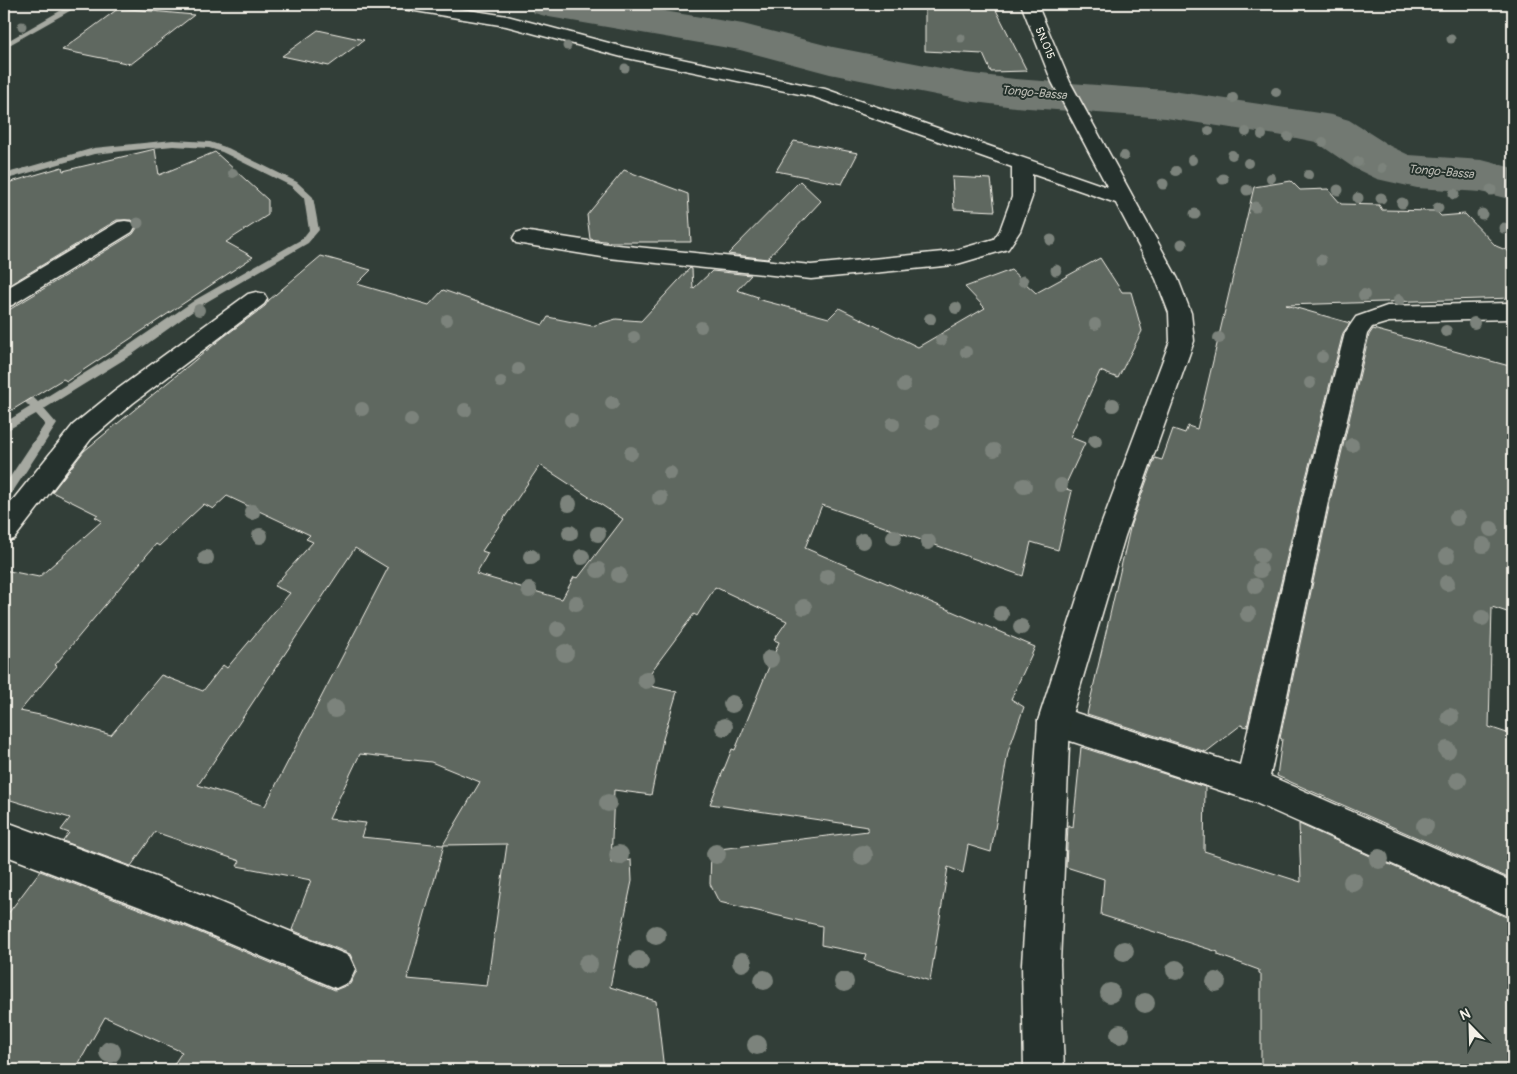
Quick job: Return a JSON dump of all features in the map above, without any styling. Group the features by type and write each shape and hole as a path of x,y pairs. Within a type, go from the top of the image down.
{"street":[{"path":"403,4 507,21 622,52 820,93 1123,199"},
{"name":"5N.015","path":"1029,4 1061,82 1166,279 1180,314 1182,341 1112,536 1054,721 1041,964 1044,1070"},
{"path":"523,238 608,251 811,272 954,258 1001,244 1010,231 1022,197 1022,163"},
{"path":"4,300 125,227"},
{"path":"4,531 82,432 124,396 256,299"},
{"path":"1252,785 1316,497 1356,333 1364,322 1387,314 1509,311"},
{"path":"1054,721 1252,785 1513,900"},
{"path":"4,838 188,907 336,969"}],"building":[{"path":"925,4 993,4 1027,71 991,72 983,54 925,51"},
{"path":"119,8 194,15 131,64 62,50"},
{"path":"318,30 364,40 329,66 282,56"},
{"path":"794,141 858,153 842,184 776,171"},
{"path":"155,149 159,175 215,152 268,200 268,215 226,242 253,257 67,381 63,379 4,415 4,313 133,234 137,228 132,220 117,220 4,288 4,184 62,167 63,171"},
{"path":"624,170 688,194 691,242 611,242 590,239 587,215"},
{"path":"952,177 991,179 995,211 954,209"},
{"path":"800,181 821,201 767,259 728,254"},
{"path":"1291,181 1300,190 1328,189 1341,204 1379,205 1382,210 1436,211 1441,216 1465,214 1496,246 1513,253 1513,298 1286,305 1350,323 1343,333 1301,497 1247,727 1241,725 1206,752 1087,714 1131,524 1155,458 1162,460 1173,429 1185,433 1188,426 1197,429 1254,187"},
{"path":"321,256 371,270 357,284 429,305 443,290 543,325 548,317 592,326 616,319 641,321 690,268 692,269 693,289 712,271 751,275 737,290 758,297 757,299 829,318 839,308 918,347 985,308 965,287 1011,270 1036,293 1100,258 1122,292 1131,292 1142,331 1118,378 1100,371 1070,437 1085,443 1064,488 1072,491 1058,550 1031,542 1023,576 822,505 805,548 1035,647 1011,699 1024,707 1008,752 991,852 968,845 963,873 948,867 930,981 864,960 866,954 821,945 822,926 719,902 710,884 711,850 868,831 868,827 710,804 732,749 735,750 779,642 774,640 787,621 715,587 697,616 694,614 642,684 677,692 663,739 651,795 614,790 611,863 631,860 632,881 610,987 656,1001 664,1070 170,1070 182,1052 105,1017 75,1070 4,1070 4,919 40,871 189,928 335,990 350,984 357,970 350,954 292,930 311,880 237,866 240,861 155,832 131,866 63,841 69,833 61,830 70,818 4,798 4,570 39,577 102,521 95,517 98,515 52,492 84,451 222,338 265,306 269,300","holes":["540,465 623,519 578,578 574,577 562,599 476,574 488,553 482,551","227,496 310,535 306,539 313,542 274,586 290,593 227,668 223,665 203,691 161,675 111,735 50,717 20,711 57,666 55,665 156,544 159,546 204,504 213,509","355,548 388,568 265,806 198,785","360,754 431,762 480,782 443,845 361,837 366,823 329,819","507,844 487,986 407,979 444,845"]},
{"path":"1373,329 1513,367 1513,614 1492,607 1489,727 1513,735 1513,880 1277,776 1282,739 1280,738 1331,497 1369,335"},
{"path":"1081,747 1205,787 1204,851 1301,882 1299,824 1513,920 1513,1070 1261,1070 1261,974 1259,970 1218,955 1218,952 1101,915 1104,879 1066,867 1068,825 1073,827"}],"waterway":[{"path":"47,4 73,7"},
{"path":"73,7 78,4"},
{"name":"Tongo-Bassa","path":"549,4 743,37 830,60 966,87 1015,93 1166,104 1296,123 1332,130 1372,157 1395,168 1417,172 1482,176 1513,184"},
{"path":"4,46 73,7"},
{"path":"4,177 94,151 173,143 210,145 225,150 294,184 308,197 314,230 305,241 199,302 129,351 37,408"},
{"path":"4,376 37,408"},
{"path":"4,428 37,408"},
{"path":"4,496 51,424 37,408"}]}
